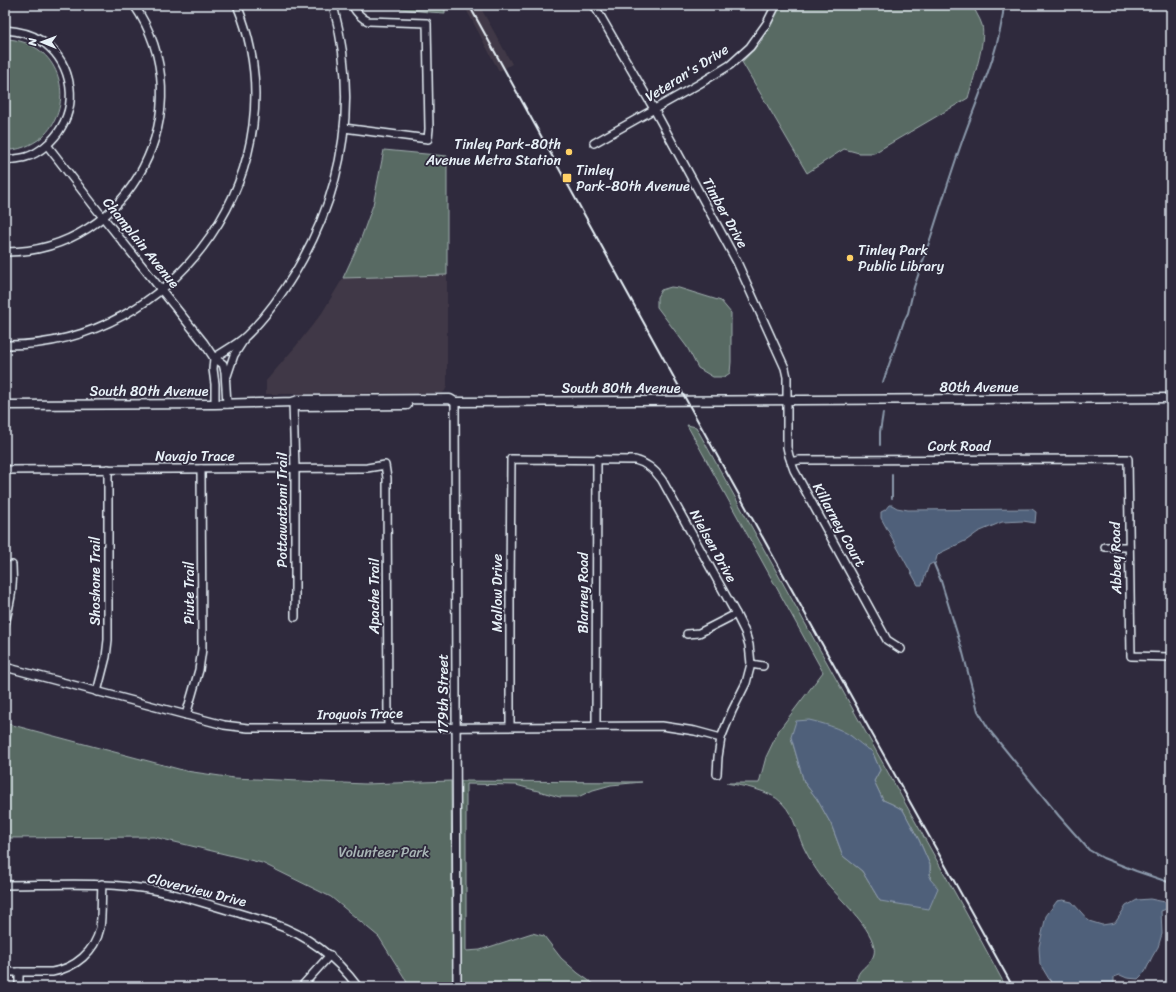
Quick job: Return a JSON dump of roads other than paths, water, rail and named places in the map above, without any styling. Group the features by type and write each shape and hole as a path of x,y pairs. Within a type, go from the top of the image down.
{"street":[{"path":"5,252 30,250 54,245 86,230 103,217 127,194 147,162 157,133 162,109 162,85 156,52 148,29 134,5"},
{"path":"5,345 20,345 50,341 92,330 116,319 162,290 191,261 210,237 236,190 248,152 254,117 254,77 251,49 237,5"},
{"path":"227,381 229,368 234,355 245,337 276,301 303,258 322,219 331,192 339,159 344,128 346,91 340,34 333,5"},
{"path":"344,128 428,139 429,129 427,23 368,21 362,19 352,5"},
{"name":"Timber Drive","path":"594,5 654,109 737,262 785,368 787,377 787,400"},
{"name":"Veteran's Drive","path":"594,143 730,65 750,46 767,23 776,5"},
{"path":"5,30 24,32 40,40 55,52 66,70 70,84 70,100 66,119 56,136 46,146 27,156 5,160"},
{"name":"Champlain Avenue","path":"46,146 162,290 214,358 223,364 227,381 227,404"},
{"path":"215,404 213,369 214,358 245,337"},
{"name":"80th Avenue","path":"787,400 1171,398"},
{"name":"South 80th Avenue","path":"5,405 227,404 293,402 298,400 450,399 455,402 787,400"},
{"name":"Killarney Court","path":"787,400 787,447 797,476 887,640 901,649"},
{"name":"Pottawattomi Trail","path":"293,402 295,468 295,617"},
{"name":"179th Street","path":"455,402 457,987"},
{"name":"Cork Road","path":"791,462 799,460 1128,458"},
{"name":"Abbey Road","path":"1128,458 1130,656 1171,657"},
{"name":"Nielsen Drive","path":"512,459 635,460 648,465 658,474 736,614 747,638 751,664 746,683 732,710 721,738 717,774"},
{"name":"Mallow Drive","path":"510,726 512,459"},
{"name":"Blarney Road","path":"596,726 597,459"},
{"name":"Navajo Trace","path":"5,470 368,468 385,465"},
{"name":"Apache Trail","path":"385,465 387,478 388,727"},
{"name":"Shoshone Trail","path":"97,692 106,657 108,640 108,469"},
{"name":"Piute Trail","path":"186,715 202,649 201,469"},
{"path":"1105,547 1128,547"},
{"path":"5,624 12,597 14,581 12,566"},
{"path":"687,634 699,633 736,614"},
{"path":"751,664 763,666"},
{"name":"Iroquois Trace","path":"5,667 224,725 239,727 331,728 662,726 695,731 721,738"},
{"path":"5,972 58,971 73,965 84,956 94,944 99,930 102,884"},
{"name":"Cloverview Drive","path":"5,885 102,884 159,891 182,896 272,923 293,931 308,939 330,956 345,970 358,987"},
{"path":"301,987 330,956"},
{"path":"19,972 19,987"}],"water":[{"path":"889,505 908,510 1032,509 1036,512 1035,523 1023,521 1002,522 978,532 967,540 940,553 937,556 935,564 933,563 929,565 922,585 918,585 881,518 881,512"},
{"path":"809,720 825,724 842,731 872,751 880,770 874,781 883,800 903,810 930,865 930,879 938,888 929,909 880,901 862,871 843,856 831,824 817,799 804,782 791,737 796,721"},
{"path":"1150,899 1165,902 1169,908 1161,911 1162,934 1158,947 1145,972 1138,979 1127,978 1120,975 1114,977 1113,987 1057,987 1049,979 1040,964 1039,947 1046,916 1057,901 1063,900 1072,902 1089,921 1102,925 1115,923 1126,906 1137,900"}],"waterway":[{"path":"883,382 908,313 914,287 957,155 994,55 1002,22 1004,5"},
{"path":"880,445 880,432 883,413"},
{"path":"892,475 892,498"},
{"path":"934,564 941,581 962,649 978,711 990,731 1059,816 1089,850 1103,858 1171,883"}],"railway":[{"path":"469,5 694,414 1013,987"}],"place":[{"name":"Tinley Park-80th Avenue Metra Station","path":"569,152"},
{"name":"Tinley Park-80th Avenue","path":"567,178"},
{"name":"Tinley Park Public Library","path":"850,258"}],"park label":[{"name":"Volunteer Park","path":"384,852"}]}
